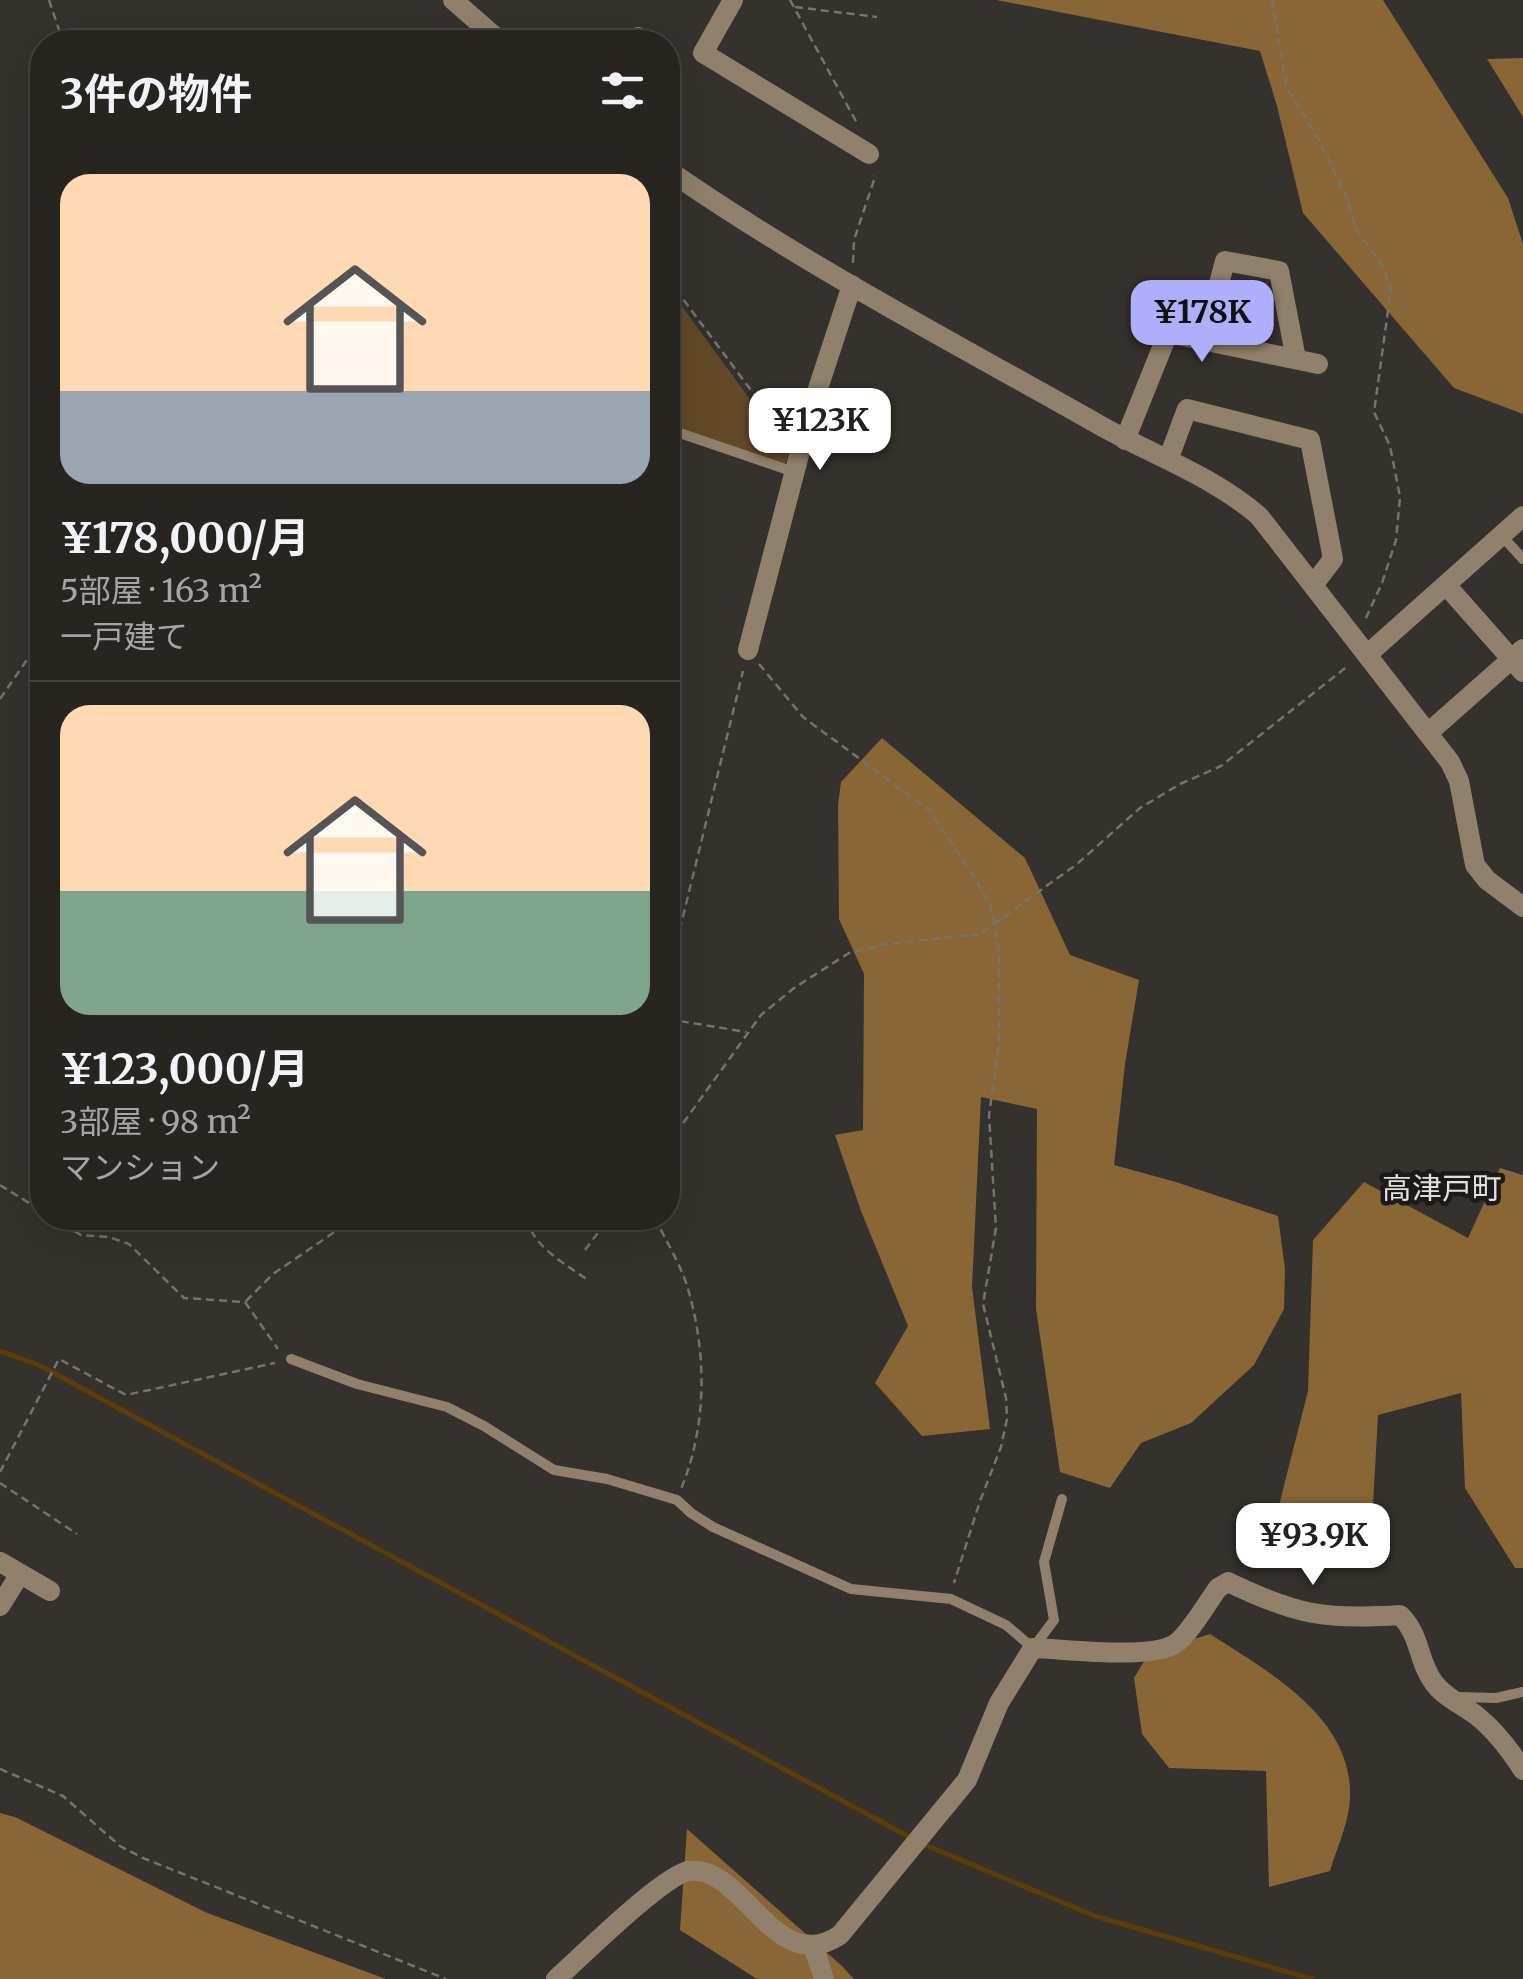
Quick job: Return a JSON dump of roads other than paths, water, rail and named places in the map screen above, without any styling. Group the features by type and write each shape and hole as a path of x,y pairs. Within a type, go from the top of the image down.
{"street":[{"path":"453,0 487,30"},
{"path":"734,0 703,54 869,154"},
{"path":"680,178 852,285 1125,440 1235,495 1259,516 1314,584 1450,762 1458,781 1475,864 1486,880 1523,907"},
{"path":"1204,340 1225,261 1278,271 1296,359"},
{"path":"748,650 796,463 852,285"},
{"path":"1125,440 1168,333 1318,364"},
{"path":"1168,460 1186,409 1310,440 1333,559 1314,584"},
{"path":"1362,647 1446,585 1523,516"},
{"path":"1428,733 1519,660 1446,585"},
{"path":"0,1562 50,1592"},
{"path":"0,1606 20,1574"},
{"path":"556,1979 665,1883 690,1871 718,1880 783,1935 814,1948 840,1935 968,1780 999,1703 1033,1648 1157,1650 1176,1643 1218,1588 1228,1582 1284,1608 1346,1619 1400,1615 1412,1626 1422,1662 1434,1682 1446,1696 1478,1717 1507,1746 1523,1770"},
{"path":"814,1948 824,1979"}],"lane":[{"path":"680,433 796,463"},
{"path":"1502,535 1523,559"},
{"path":"291,1360 357,1384 447,1407 554,1470 607,1479 677,1500 713,1527 851,1589 951,1599 1006,1625 1033,1648 1054,1620 1044,1562 1062,1499"},
{"path":"1446,1696 1496,1698 1523,1692"}],"waterway":[{"path":"0,1351 39,1365 913,1839"},
{"path":"923,1844 1095,1916 1312,1979"}],"district":[{"name":"高津戸町","path":"1442,1188"}]}
